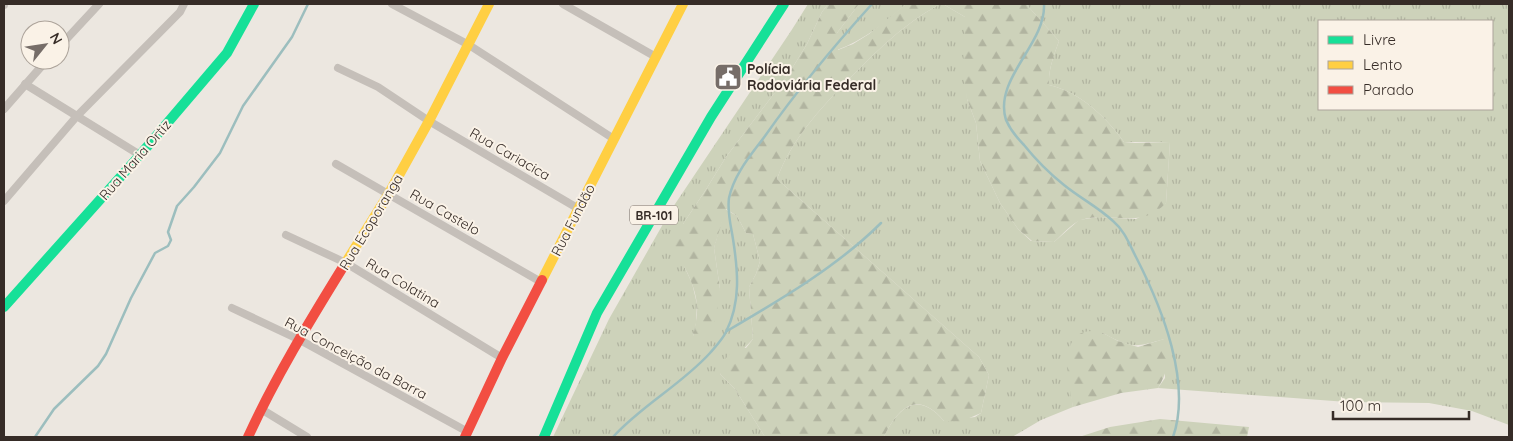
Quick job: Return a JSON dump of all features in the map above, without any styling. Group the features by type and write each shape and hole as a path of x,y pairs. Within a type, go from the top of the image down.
{"street":[{"path":"70,35 99,4"},
{"path":"4,201 78,116 180,12 184,4"},
{"name":"Rua Maria Ortiz","path":"4,307 227,53 254,4"},
{"path":"392,4 469,45 614,139"},
{"name":"Rua Ecoporanga","path":"248,437 261,409 300,340 388,195 429,121 489,4"},
{"path":"563,4 656,57"},
{"name":"Rua Fundão","path":"467,434 502,358 683,4"},
{"name":"BR-101","path":"544,437 597,313 711,117 784,4"},
{"name":"Rua Cariacica","path":"338,68 378,87 429,121 579,209"},
{"path":"4,109 38,70"},
{"path":"25,84 140,154"},
{"name":"Rua Castelo","path":"336,164 541,282"},
{"name":"Rua Colatina","path":"286,236 346,263 502,358"},
{"name":"Rua Conceição da Barra","path":"232,308 300,340 467,434"},
{"path":"261,409 307,437"}],"green space":[{"path":"808,4 828,4 788,75 726,157 683,224 684,266 692,283 697,304 693,337 720,289 714,248 725,209 737,216 746,233 753,234 760,261 749,287 753,339 720,374 735,389 765,437 553,437 609,319 671,210"},
{"path":"828,4 859,4 837,33 838,50 853,44 869,34 906,4 940,4 926,12 891,39 837,91 798,138 777,179 979,357 989,375 981,413 960,422 944,421 934,411 917,404 909,406 895,418 884,437 765,437 735,389 720,374 726,358 737,348 746,348 753,339 749,287 760,261 753,234 746,233 737,216 726,209 714,248 720,289 716,319 696,352 692,345 697,316 696,298 688,275 673,247 683,224 726,157 788,75"},
{"path":"859,4 906,4 874,30 837,50 837,33"},
{"path":"940,4 965,17 967,99 976,123 980,161 1000,203 1018,229 1031,241 1054,242 1079,220 1098,217 1136,219 1166,203 1170,142 1124,142 1101,115 1082,100 1060,88 1049,85 1050,68 1059,41 1026,4 1509,4 1509,425 1472,411 1429,403 1347,402 1158,388 1165,378 1164,339 1133,345 1120,342 1103,333 1068,368 1073,407 1041,420 1012,437 884,437 896,417 909,406 926,406 944,421 975,417 981,413 989,375 979,357 777,179 798,138 827,102 880,48 914,21"},
{"path":"943,4 1026,4 1059,41 1050,68 1049,85 1071,93 1082,100 1101,115 1124,142 1170,142 1166,203 1147,216 1136,218 1104,217 1081,220 1071,226 1054,242 1032,241 1018,229 1000,203 980,161 976,123 967,99 963,74 965,17"},
{"path":"1088,331 1103,333 1118,341 1138,347 1164,339 1168,346 1169,356 1165,374 1158,388 1121,393 1073,407 1068,369 1069,349 1072,341 1078,335"},
{"path":"1160,419 1249,427 1247,437 1079,437 1110,427"}],"waterway":[{"path":"35,437 54,409 98,366 106,354 131,298 155,253 168,246 171,240 168,232 177,206 220,153 243,106 292,37 308,4"},
{"path":"613,437 636,415 699,364 724,335 731,321 737,286 736,263 728,208 731,189 749,158 790,101 872,4"},
{"path":"1044,4 1042,19 1037,33 1007,90 1004,105 1006,120 1016,136 1053,176 1107,216 1121,229 1127,239 1156,300 1172,346 1179,393 1178,416 1173,437"},
{"path":"727,331 788,295 827,268 881,223"}],"traffic: fast":[{"path":"4,307 140,155 227,53 254,4"},
{"path":"544,437 597,313 711,117 784,4"}],"traffic: slow":[{"path":"343,267 388,195 429,121 489,4"},
{"path":"542,280 683,4"}],"traffic: jam":[{"path":"248,437 305,329 343,267"},
{"path":"465,437 502,358 542,280"}],"place":[{"name":"Polícia Rodoviária Federal","path":"728,77"}]}
